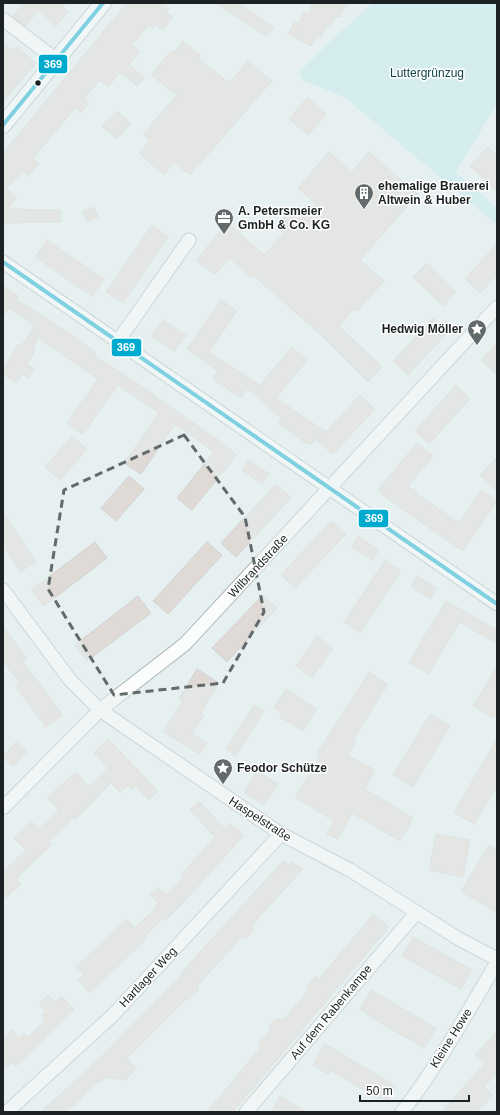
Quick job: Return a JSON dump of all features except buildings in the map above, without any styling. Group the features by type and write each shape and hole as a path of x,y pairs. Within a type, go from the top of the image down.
{"street":[{"path":"3,125 103,3"},
{"path":"3,19 56,60"},
{"path":"118,341 189,240"},
{"path":"3,262 497,604"},
{"name":"Wilbrandstraße","path":"3,808 100,710 185,644 497,307"},
{"name":"Haspelstraße","path":"3,590 70,680 100,710 281,834 350,870 459,939 497,959"},
{"name":"Hartlager Weg","path":"7,1112 113,1015 281,834"},
{"name":"Auf dem Rabenkampe","path":"246,1112 417,912"},
{"name":"Kleine Howe","path":"402,1112 417,1093 455,1034 497,962"}],"highlighted area":[{"path":"184,435 245,517 264,612 223,683 114,695 48,589 64,490"}],"green space":[{"name":"Luttergrünzug","path":"373,3 497,3 497,104 456,172 497,208 497,225 344,97 304,81 299,72 342,30"}],"transit line":[{"name":"369","path":"3,125 103,3"},
{"name":"369","path":"3,262 497,604"}],"place":[{"name":"ehemalige Brauerei Altwein & Huber","path":"364,210"},
{"name":"A. Petersmeier GmbH & Co. KG","path":"224,235"},
{"name":"Hedwig Möller","path":"477,346"},
{"name":"Feodor Schütze","path":"223,785"}]}
